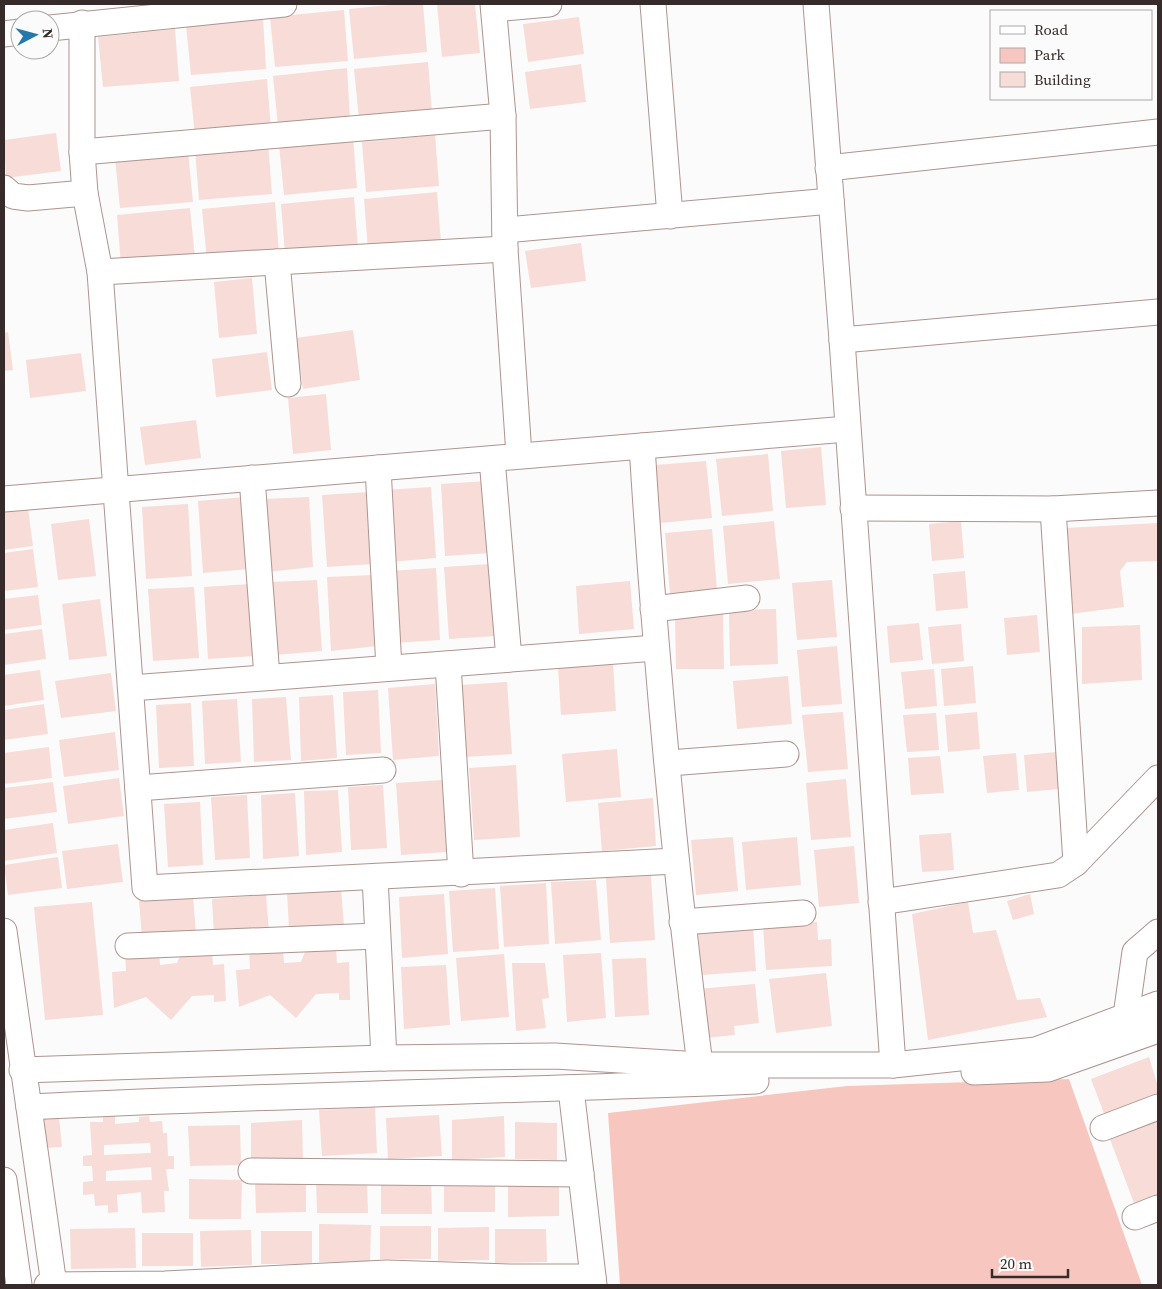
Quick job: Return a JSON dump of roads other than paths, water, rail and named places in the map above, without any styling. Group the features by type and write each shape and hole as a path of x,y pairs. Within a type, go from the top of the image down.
{"street":[{"path":"60,26 142,10 284,4"},
{"path":"519,455 505,239 503,116 494,6 549,4"},
{"path":"653,4 670,216"},
{"path":"816,4 842,340 893,1064"},
{"path":"82,23 82,152 85,193 100,272 114,490 132,688 145,888 460,874 676,861"},
{"path":"82,152 503,116"},
{"path":"828,168 1158,132"},
{"path":"4,188 13,196 28,198 85,193"},
{"path":"100,272 277,262 505,239 670,216 831,201"},
{"path":"277,262 288,384"},
{"path":"842,340 1158,312"},
{"path":"4,499 847,429"},
{"path":"642,446 652,609 669,763 682,922 700,1065"},
{"path":"492,458 510,659"},
{"path":"378,468 390,668"},
{"path":"252,478 267,677"},
{"path":"853,508 1053,509 1158,503"},
{"path":"1053,509 1076,863"},
{"path":"652,609 748,598"},
{"path":"132,688 656,648"},
{"path":"448,664 460,874"},
{"path":"669,763 786,754"},
{"path":"138,788 383,770"},
{"path":"881,902 1058,875 1076,863 1158,778"},
{"path":"375,878 384,1058"},
{"path":"682,922 803,913"},
{"path":"4,931 20,1091 53,1285"},
{"path":"1126,1016 1135,952 1158,932"},
{"path":"128,946 377,936"},
{"path":"20,1091 384,1058 555,1056 700,1065 893,1064 1036,1050 1158,1004"},
{"path":"20,1091 176,1099 571,1089 1048,1069 1158,1030"},
{"path":"47,1285 165,1285 388,1279 594,1281 571,1089"},
{"path":"1103,1128 1158,1107"},
{"path":"251,1171 581,1174"},
{"path":"4,1180 5,1207 20,1285"},
{"path":"1135,1216 1158,1208"}]}
